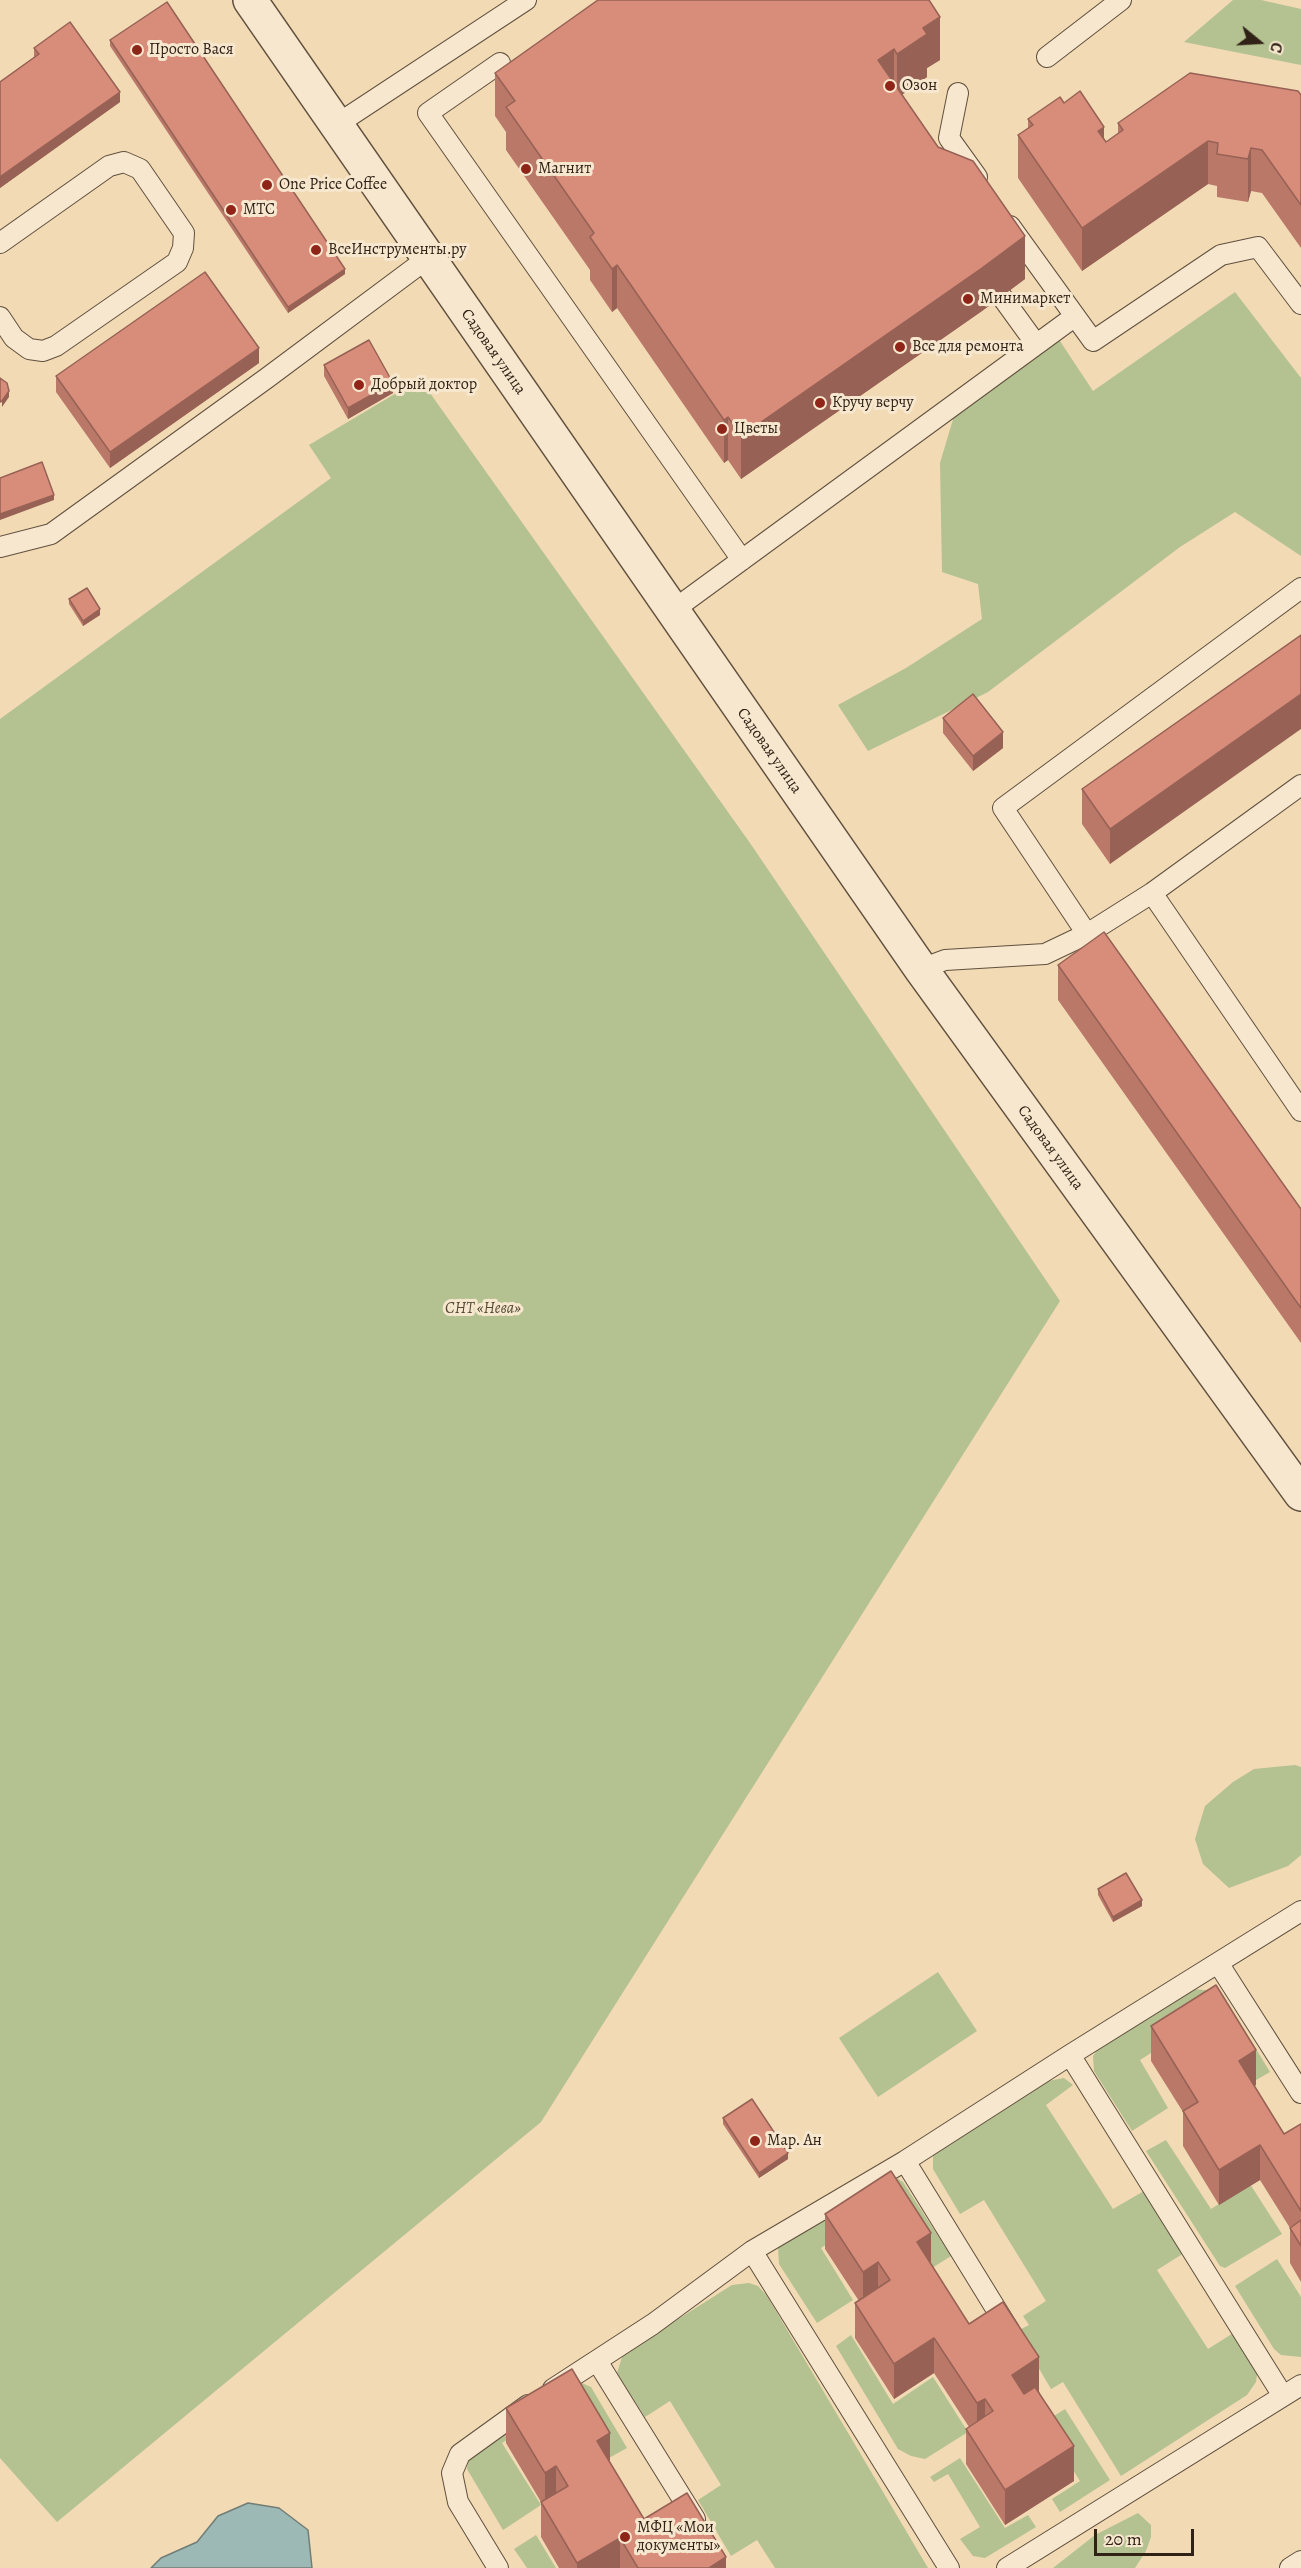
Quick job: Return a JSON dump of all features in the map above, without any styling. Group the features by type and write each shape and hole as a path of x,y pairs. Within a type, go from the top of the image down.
{"street":[{"name":"Садовая улица","path":"250,0 921,969 1301,1494"}],"lane":[{"path":"336,125 526,0"},
{"path":"1047,57 1118,1"},
{"path":"500,63 428,113 742,560"},
{"path":"958,93 949,138 988,195"},
{"path":"0,243 109,166 124,162 140,169 184,233 183,248 177,262 56,346 43,351 29,349 14,338 0,317"},
{"path":"1002,213 1093,341 1221,255 1258,247 1301,304"},
{"path":"0,547 51,534 428,258"},
{"path":"975,260 1036,344"},
{"path":"672,611 1074,317"},
{"path":"1087,934 1003,808 1301,588"},
{"path":"921,969 945,960 1045,954 1087,934 1152,893 1301,785"},
{"path":"1152,893 1301,1111"},
{"path":"498,2568 458,2502 452,2474 460,2454 507,2419 653,2324 752,2251 905,2161 1301,1911"},
{"path":"1218,1963 1301,2093"},
{"path":"1070,2055 1283,2396"},
{"path":"905,2161 1010,2332"},
{"path":"752,2251 948,2568"},
{"path":"597,2361 702,2531"},
{"path":"1007,2568 1301,2385"},
{"path":"1290,2568 1301,2561"}],"green space":[{"path":"1233,0 1261,0 1301,9 1301,65 1184,42"},
{"path":"1235,292 1301,378 1301,556 1235,512 1180,547 988,692 868,751 838,705 906,668 982,619 978,584 942,572 940,463 957,406 1052,329 1093,391"},
{"name":"СНТ «Нева»","path":"420,379 750,843 1060,1301 541,2122 57,2522 0,2458 0,719 331,478 309,445"},
{"path":"1295,1765 1301,1767 1301,1855 1288,1866 1229,1888 1203,1864 1195,1839 1205,1806 1233,1782 1254,1769"},
{"path":"938,1972 977,2031 878,2097 839,2038"},
{"path":"1193,1989 1215,1991 1223,1995 1270,2072 1251,2083 1209,2016 1140,2060 1168,2108 1132,2131 1094,2071 1093,2056 1102,2043"},
{"path":"1064,2078 1073,2085 1046,2105 1113,2209 1144,2191 1184,2253 1157,2270 1208,2349 1235,2332 1258,2368 1256,2382 1247,2395 1121,2476 1063,2382 1051,2389 1017,2331 1029,2325 1023,2316 1046,2301 984,2200 960,2214 933,2169 933,2156 940,2146 1048,2081"},
{"path":"1166,2140 1211,2209 1250,2184 1282,2234 1225,2268 1220,2266 1146,2151"},
{"path":"895,2177 903,2182 951,2256 932,2268 891,2202 821,2248 853,2300 817,2323 779,2264 778,2248 787,2235"},
{"path":"1277,2259 1301,2297 1301,2357 1281,2355 1274,2349 1235,2286"},
{"path":"749,2283 758,2286 767,2296 928,2568 775,2568 757,2540 731,2556 698,2500 721,2485 670,2401 645,2417 617,2373 623,2354 732,2285"},
{"path":"851,2335 893,2404 933,2377 968,2432 925,2459 911,2456 898,2449 836,2346"},
{"path":"577,2381 591,2387 627,2448 607,2459 570,2401 502,2443 541,2505 503,2530 467,2469 468,2458"},
{"path":"1065,2409 1110,2480 1060,2512 1052,2499 1080,2481 1043,2423"},
{"path":"960,2458 1005,2528 1028,2515 1036,2527 985,2558 973,2556 960,2539 980,2527 948,2474 934,2482 930,2477"},
{"path":"1138,2513 1151,2525 1151,2537 1146,2551 1135,2568 1053,2568 1095,2535"},
{"path":"536,2535 556,2568 527,2568 514,2549"}],"water":[{"path":"248,2503 279,2508 308,2530 312,2568 151,2568 161,2558 197,2542 218,2516"}],"building":[{"path":"598,0 929,0 940,17 923,28 927,34 897,54 894,49 878,60 938,147 973,161 1025,236 741,436 728,417 724,420 617,265 612,269 590,237 594,233 506,107 515,101 495,73"},
{"path":"167,2 345,269 288,307 110,40"},
{"path":"70,22 120,92 0,177 0,82 39,54 34,48"},
{"path":"1190,73 1298,91 1301,95 1301,205 1262,150 1251,148 1248,159 1217,154 1218,143 1208,141 1082,228 1018,135 1033,125 1028,119 1060,97 1064,103 1080,91 1104,127 1098,131 1106,142 1123,130 1118,123"},
{"path":"205,272 259,348 110,452 56,376"},
{"name":"Добрый доктор","path":"369,340 393,383 348,408 324,365"},
{"path":"0,378 7,383 9,391 0,402"},
{"path":"42,462 54,495 0,514 0,478"},
{"path":"87,588 100,609 83,621 69,599"},
{"path":"1301,635 1301,694 1110,829 1082,789"},
{"path":"973,694 1003,732 973,756 943,718"},
{"path":"1104,932 1301,1209 1301,1308 1058,965"},
{"path":"1126,1873 1142,1900 1113,1917 1098,1889"},
{"path":"1216,1985 1256,2050 1239,2061 1284,2134 1301,2124 1301,2211 1260,2145 1219,2170 1183,2111 1198,2102 1151,2026"},
{"name":"Мар. Ан","path":"752,2099 788,2153 759,2173 723,2118"},
{"path":"891,2171 931,2233 917,2242 969,2324 1003,2302 1039,2357 1012,2375 1024,2394 1035,2387 1074,2446 1005,2490 966,2429 993,2411 985,2399 977,2403 934,2338 894,2364 855,2303 890,2280 878,2262 863,2272 825,2214"},
{"path":"1301,2220 1301,2246 1290,2228"},
{"path":"572,2369 610,2433 597,2441 644,2519 687,2493 726,2557 709,2568 638,2568 620,2538 577,2563 541,2502 568,2486 556,2466 545,2473 506,2408"}],"place":[{"name":"Просто Вася","path":"137,50"},
{"name":"Озон","path":"890,86"},
{"name":"Магнит","path":"526,169"},
{"name":"One Price Coffee","path":"267,185"},
{"name":"МТС","path":"231,210"},
{"name":"ВсеИнструменты.ру","path":"316,250"},
{"name":"Минимаркет","path":"968,299"},
{"name":"Все для ремонта","path":"900,347"},
{"name":"Добрый доктор","path":"359,385"},
{"name":"Кручу верчу","path":"820,403"},
{"name":"Цветы","path":"722,429"},
{"name":"Мар. Ан","path":"755,2141"},
{"name":"МФЦ «Мои документы»","path":"625,2537"}]}
